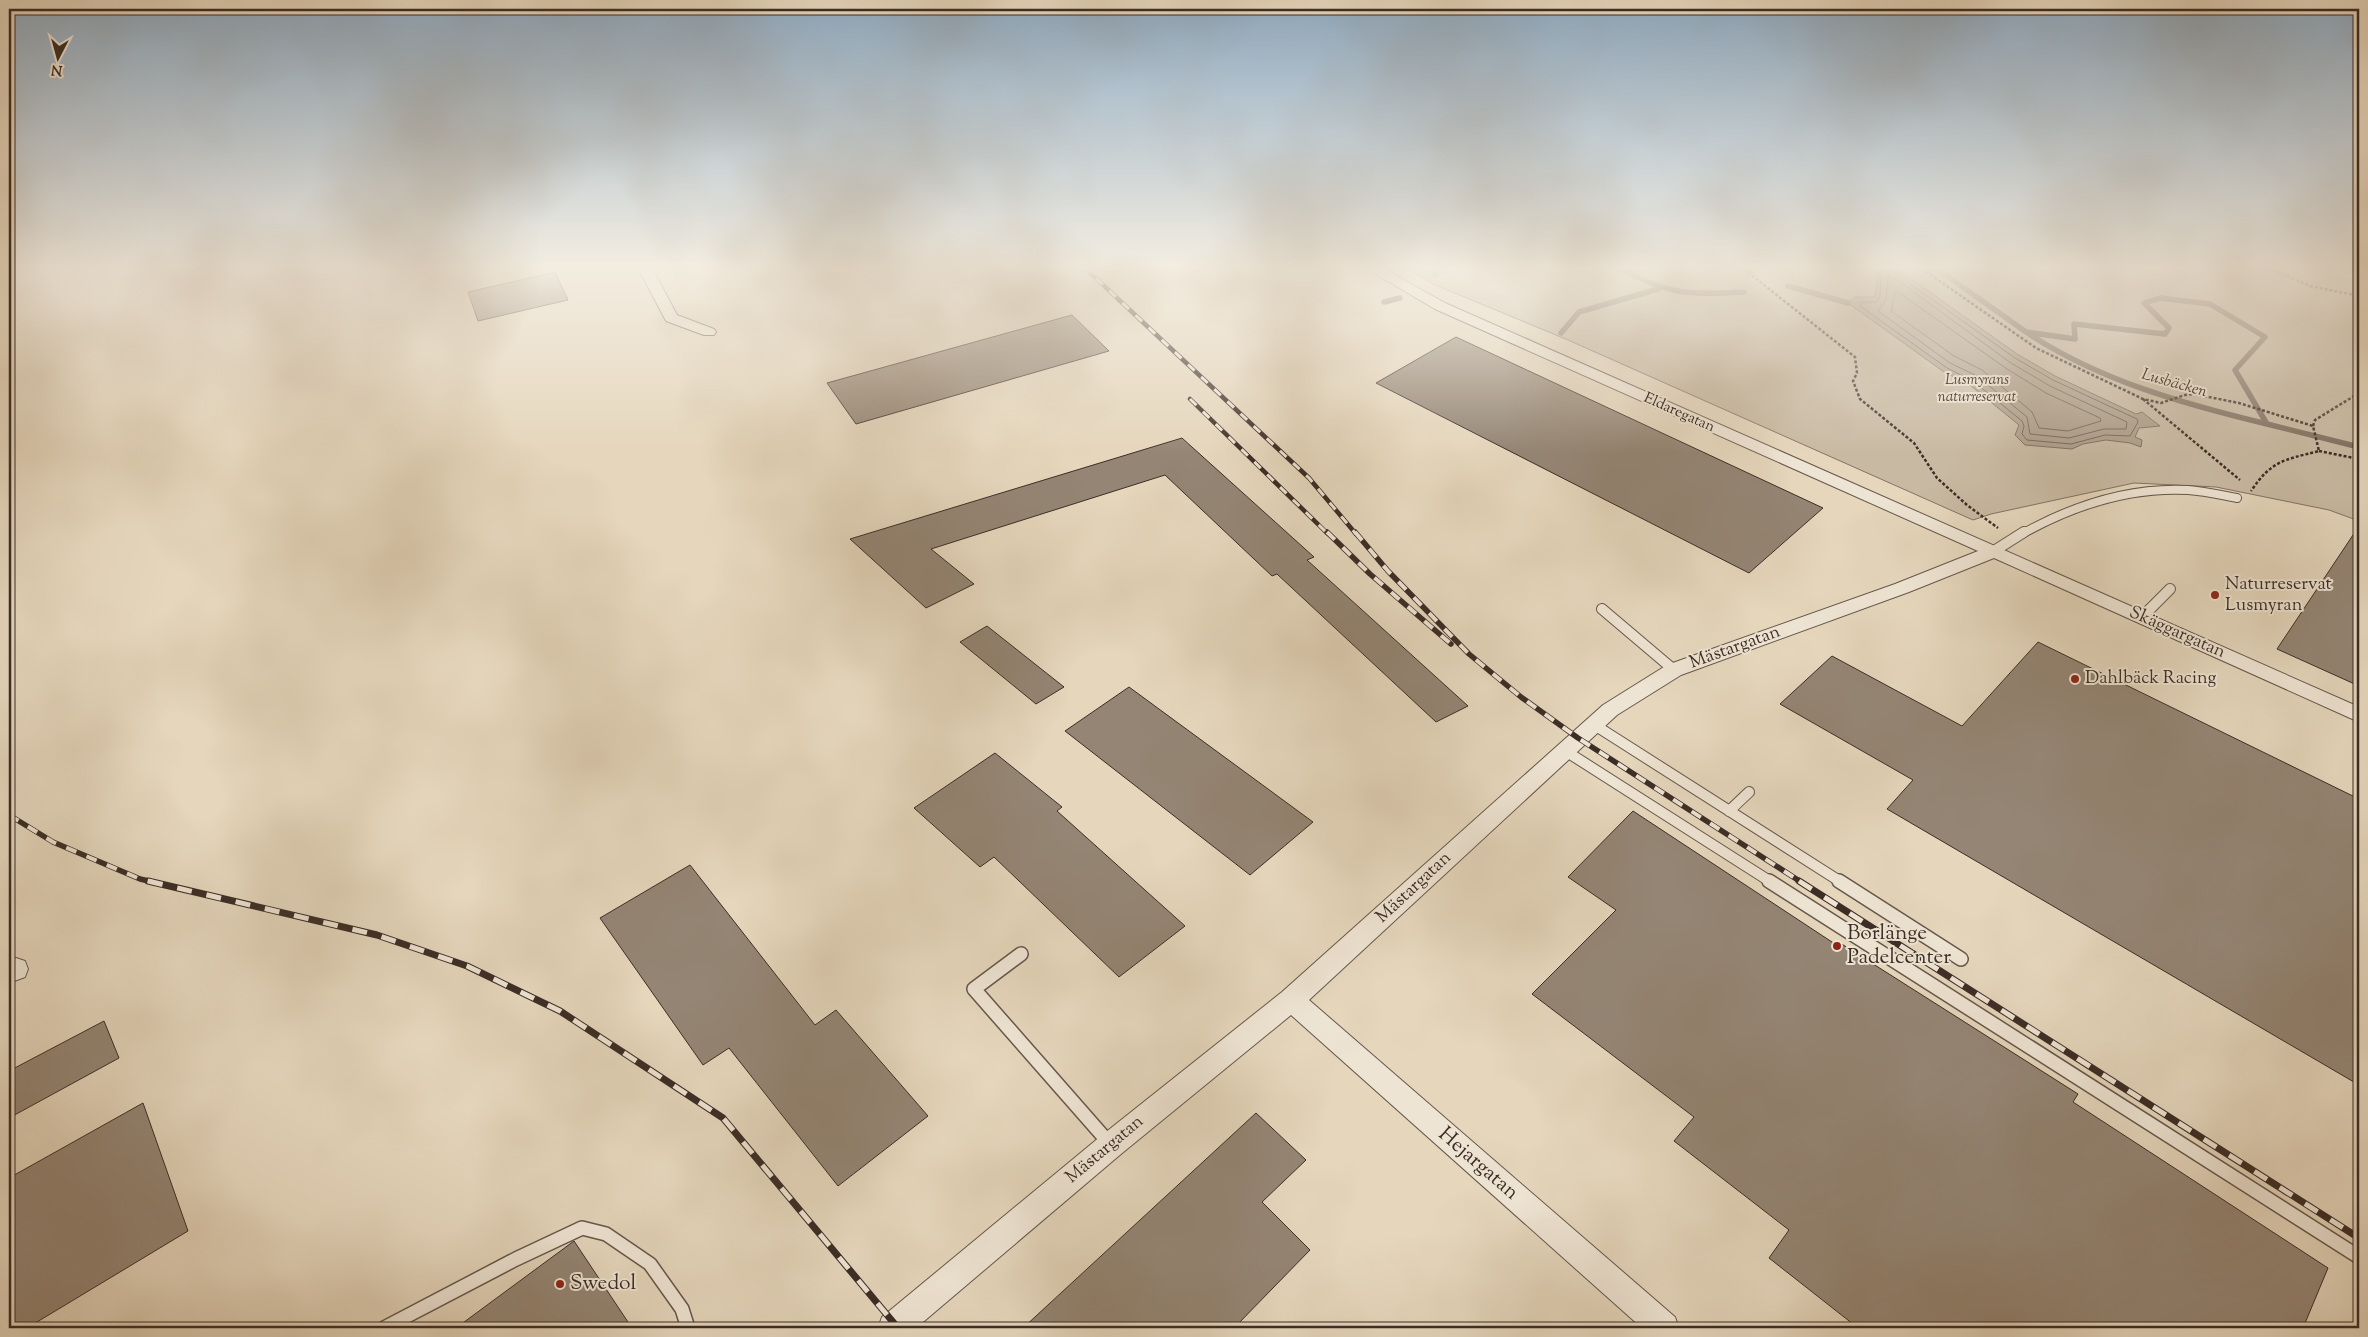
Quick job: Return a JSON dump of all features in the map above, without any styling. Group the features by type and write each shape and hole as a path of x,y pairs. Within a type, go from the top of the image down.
{"street":[{"path":"699,328 709,332"},
{"name":"Eldaregatan","path":"1492,328 2003,545"},
{"name":"Skäggargatan","path":"2003,545 2142,617 2359,715"},
{"name":"Mästargatan","path":"894,1328 1111,1145 1291,1000 1610,710 1674,670 1902,588 2003,545"},
{"name":"Hejargatan","path":"1291,1000 1664,1328"}],"lane":[{"path":"2003,545 2040,522 2096,502 2131,493 2181,490 2237,498"},
{"path":"2142,617 2170,589"},
{"path":"1602,609 1674,670"},
{"path":"1593,724 1961,959"},
{"path":"1564,750 2359,1257"},
{"path":"1729,811 1749,792"},
{"path":"1020,954 974,989 1111,1145"},
{"path":"384,1328 516,1259 582,1228 606,1234 650,1264 682,1309 688,1328"}],"path":[{"path":"1820,328 1855,357 1857,373 1853,381 1860,399 1914,443 1937,478 1967,505 2003,545"},
{"path":"2008,328 2036,348 2142,399 2160,403 2169,402 2180,394 2192,394 2243,404 2314,427"},
{"path":"2319,451 2314,427 2315,420 2359,393"},
{"path":"2142,399 2252,490 2262,476 2279,461 2319,451 2359,459"}],"green space":[{"name":"Lusmyrans naturreservat","path":"1540,328 2359,328 2359,521 2329,510 2216,487 2134,483 1991,514 1973,520"}],"water":[{"path":"1883,328 1981,328 2017,354 2055,376 2136,414 2142,412 2160,426 2139,428 2135,437 2142,440 2141,447 2130,443 2106,440 2083,444 2072,449 2025,445 2015,435 2019,425 1970,385 1944,372"}],"building":[{"path":"1024,328 1086,328 1109,351 856,424 827,383"},
{"path":"1456,337 1823,508 1749,573 1376,383"},
{"path":"1182,438 1314,557 1307,560 1468,706 1436,722 1277,574 1272,576 1165,475 931,549 974,584 926,608 850,539"},
{"path":"2359,526 2359,686 2277,649"},
{"path":"987,626 1064,687 1036,704 960,642"},
{"path":"2038,642 2359,799 2359,1085 1887,809 1913,780 1780,704 1832,656 1962,726"},
{"path":"1129,687 1313,822 1250,875 1065,731"},
{"path":"995,753 1062,807 1057,811 1185,926 1119,977 994,857 980,867 914,808"},
{"path":"1633,811 1835,944 1837,941 2078,1094 2073,1102 2328,1268 2303,1328 1858,1328 1769,1258 1789,1230 1674,1141 1694,1117 1532,994 1616,910 1568,877"},
{"path":"690,865 815,1025 836,1010 928,1116 838,1186 729,1048 703,1065 600,918"},
{"path":"104,1021 119,1058 9,1118 9,1071"},
{"path":"143,1103 188,1231 27,1328 9,1328 9,1178"},
{"path":"1256,1113 1306,1160 1262,1202 1310,1250 1234,1328 1023,1328"},
{"name":"Swedol","path":"574,1241 632,1328 456,1328"}],"waterway":[{"path":"1561,333 1565,328"},
{"name":"Lusbäcken","path":"2021,328 2026,332 2075,339 2074,328"},
{"name":"Lusbäcken","path":"2114,328 2165,334 2169,328"},
{"name":"Lusbäcken","path":"2251,328 2265,337 2235,370 2267,424"},
{"name":"Lusbäcken","path":"2029,334 2056,351 2114,378 2174,399 2267,424"},
{"name":"Lusbäcken","path":"2267,424 2359,447"}],"railway":[{"path":"1150,328 1309,478 1356,534"},
{"path":"1190,399 1328,534"},
{"path":"1327,532 1370,574 1451,644"},
{"path":"1355,532 1388,571 1469,654 1521,697 1578,738 1801,882"},
{"path":"9,815 53,842 140,879 153,882"},
{"path":"148,881 377,935 467,966 560,1011 723,1118 898,1328"},
{"path":"1799,881 2359,1238"}],"place":[{"name":"Naturreservat Lusmyran","path":"2215,595"},
{"name":"Dahlbäck Racing","path":"2075,679"},
{"name":"Borlänge Padelcenter","path":"1837,946"},
{"name":"Swedol","path":"560,1284"}]}
